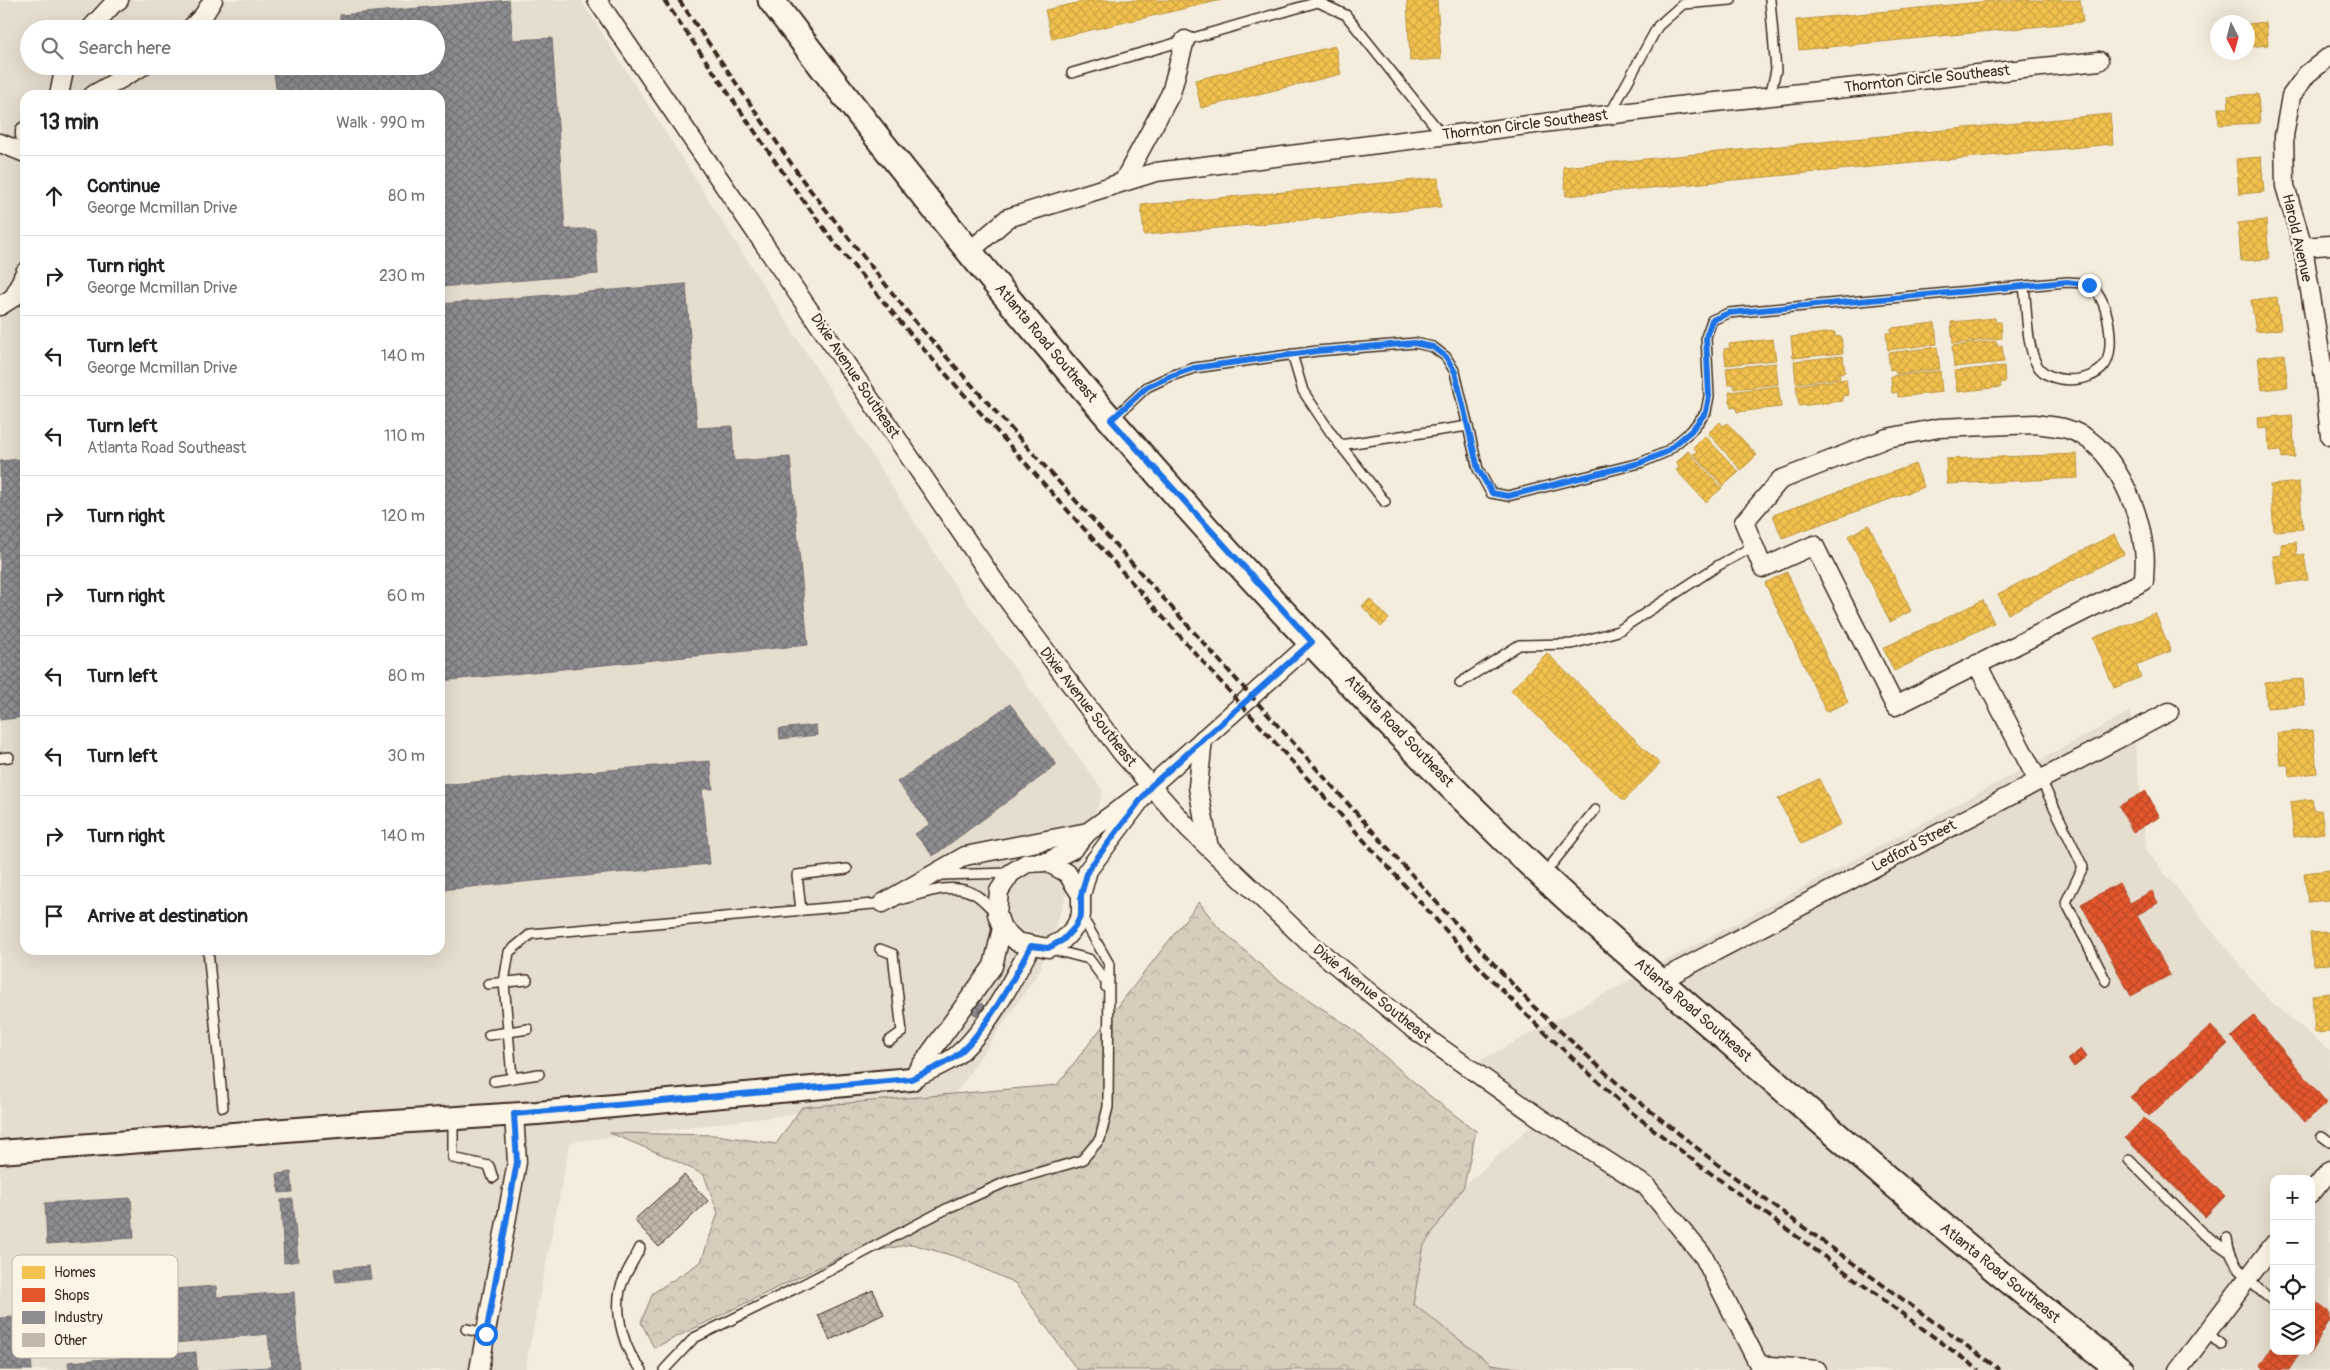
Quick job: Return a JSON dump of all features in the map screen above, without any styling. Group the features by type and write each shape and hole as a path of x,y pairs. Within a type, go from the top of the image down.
{"main road":[{"name":"Atlanta Road Southeast","path":"771,0 892,156 1111,420 1312,642 1499,833 1659,981 1904,1194 2030,1299 2121,1370"}],"street":[{"path":"98,20 114,2 119,0"},
{"path":"199,20 214,0"},
{"name":"Dixie Avenue Southeast","path":"597,0 1004,595 1122,753 1189,829 1307,941 1410,1027 1540,1118 1646,1186 1704,1257 1759,1368 1817,1370"},
{"path":"1123,182 1171,93 1186,40"},
{"name":"Harold Avenue","path":"2330,56 2307,74 2291,96 2284,136 2285,186 2303,248 2324,377 2330,436"},
{"name":"Thornton Circle Southeast","path":"970,251 1008,218 1156,172 1610,114 2099,61"},
{"path":"60,90 64,75"},
{"path":"102,90 127,75"},
{"path":"0,143 20,151"},
{"path":"2303,248 2330,245"},
{"path":"0,306 14,297 20,283"},
{"path":"2036,424 2068,429 2089,440 2107,457 2126,485 2140,526 2145,552 2144,581 1895,706 1814,545 1763,568 1754,546 1744,522 1780,480 1886,438 1939,428 2036,424"},
{"path":"911,1079 993,966 1000,921 999,891 1011,873 1027,863 1047,862 1073,849 1088,832 1151,786 1312,642"},
{"path":"1977,664 2039,780"},
{"name":"Ledford Street","path":"1659,981 2169,712"},
{"path":"1204,739 1198,787 1209,848"},
{"path":"1000,921 1017,942 1039,947 1063,940 1075,927 1081,915 1081,895 1088,870 1151,786"},
{"path":"883,904 965,856 1088,832"},
{"path":"1047,862 1067,873 1081,895"},
{"path":"0,1152 453,1119 911,1079 953,1058 971,1041 1014,978 1039,947"},
{"path":"480,1370 517,1162 514,1114"},
{"path":"2315,1189 2330,1170"},
{"path":"2178,1370 2270,1249"}],"lane":[{"path":"1610,114 1658,26 1684,4 1731,0"},
{"path":"1770,0 1776,70 1770,96"},
{"path":"1072,73 1318,2 1346,15 1443,136"},
{"path":"1111,420 1147,387 1194,368 1292,354 1414,343 1433,347 1446,357 1455,372 1478,469 1492,493 1508,496 1535,491 1640,463 1666,452 1691,431 1706,412 1709,396 1706,337 1712,320 1729,313 2067,282 2082,284 2089,285 2101,296 2107,310 2110,353 2104,366 2092,374 2071,380 2051,378 2037,366 2031,350 2024,286"},
{"path":"1292,354 1303,391 1340,445 1385,502"},
{"path":"1340,445 1468,426"},
{"path":"1460,683 1519,645 1572,644 1618,631 1719,565 1754,546"},
{"path":"2039,780 2083,867 2066,902 2106,981"},
{"path":"1544,875 1595,810"},
{"path":"801,910 797,874 847,869"},
{"path":"932,875 1011,873"},
{"path":"512,1078 504,982 509,952 531,934 883,904 942,889 962,888 976,895 1000,921"},
{"path":"664,1370 694,1338 796,1288 950,1207 1006,1182 1082,1160 1100,1139 1108,1107 1109,964 1081,915"},
{"path":"1039,947 1090,959 1106,982 1108,1107"},
{"path":"880,949 893,954 899,994 902,1032 889,1041"},
{"path":"208,955 223,1107"},
{"path":"488,984 527,980"},
{"path":"489,1035 528,1029"},
{"path":"494,1080 539,1074"},
{"path":"453,1119 453,1158 488,1166 493,1178"},
{"path":"2322,1136 2330,1142"},
{"path":"2129,1160 2202,1233 2228,1251 2247,1279 2270,1299"},
{"path":"2227,1238 2228,1251"},
{"path":"640,1248 620,1290 619,1313 625,1339 636,1364 642,1370"},
{"path":"466,1329 486,1334"},
{"path":"2207,1332 2221,1345"}],"shaded area":[{"path":"0,0 581,0 958,590 1103,791 1040,970 955,1094 570,1142 525,1370 0,1370"},
{"path":"2131,711 2147,852 2268,999 2330,1051 2330,1370 1532,1370 1491,1364 1413,1304 1424,1245 1464,1186 1540,1118 1470,1066"}],"green space":[{"path":"1199,902 1217,926 1273,976 1353,1029 1430,1096 1476,1131 1464,1186 1424,1245 1413,1304 1491,1364 1532,1370 1077,1370 1015,1283 960,1258 912,1244 838,1258 654,1348 641,1322 653,1293 701,1262 718,1213 704,1175 670,1158 610,1133 716,1135 776,1144 802,1107 1057,1085"}],"building: Homes":[{"path":"1090,0 1222,0 1052,39 1045,10"},
{"path":"1407,0 1437,0 1441,59 1410,61"},
{"path":"2001,0 2080,0 2083,22 1799,50 1796,20"},
{"path":"2266,22 2268,45 2255,46 2255,23"},
{"path":"1335,46 1341,74 1201,108 1195,80"},
{"path":"2258,94 2260,123 2219,125 2218,108 2229,108 2228,96"},
{"path":"2110,114 2113,144 1566,196 1563,167"},
{"path":"2261,157 2264,192 2239,194 2236,159"},
{"path":"1438,178 1441,207 1144,235 1141,205"},
{"path":"2266,220 2269,259 2241,261 2238,223"},
{"path":"2277,297 2281,329 2256,332 2251,300"},
{"path":"1995,318 1995,322 2001,322 2002,338 1953,344 1951,322"},
{"path":"1935,323 1937,344 1888,350 1886,333 1891,333 1891,328"},
{"path":"1835,332 1835,337 1841,336 1843,353 1793,358 1791,337"},
{"path":"1773,339 1776,360 1726,365 1724,349 1730,348 1729,344"},
{"path":"1996,341 1997,346 2002,345 2004,362 1954,367 1952,346"},
{"path":"1937,347 1940,369 1896,374 1895,369 1890,370 1888,353"},
{"path":"2284,354 2288,387 2262,390 2258,357"},
{"path":"1843,356 1845,372 1839,373 1840,378 1796,383 1794,361"},
{"path":"1776,363 1778,384 1734,389 1734,384 1728,385 1726,368"},
{"path":"2004,366 2005,382 2000,383 2001,387 1957,392 1954,371"},
{"path":"1940,371 1942,392 1898,397 1898,392 1892,393 1891,376"},
{"path":"1846,379 1848,395 1842,396 1843,401 1799,406 1796,385"},
{"path":"1778,386 1781,407 1737,412 1736,407 1731,408 1729,392"},
{"path":"2292,415 2295,457 2282,458 2281,450 2269,451 2268,428 2258,429 2257,418"},
{"path":"1720,422 1723,426 1727,423 1757,455 1741,470 1708,433"},
{"path":"1705,436 1739,472 1723,486 1693,454 1697,451 1693,447"},
{"path":"1688,451 1722,488 1706,502 1676,470 1680,467 1676,463"},
{"path":"2077,454 2078,478 1947,484 1946,459"},
{"path":"1915,464 1924,487 1782,538 1773,515"},
{"path":"2299,482 2303,529 2274,531 2270,485"},
{"path":"1869,525 1911,611 1890,622 1848,536"},
{"path":"2114,534 2124,554 2008,614 1998,594"},
{"path":"2296,542 2297,555 2304,554 2308,580 2277,584 2273,556 2282,555 2281,544"},
{"path":"1787,572 1848,702 1826,712 1765,583"},
{"path":"1370,599 1389,619 1381,627 1362,606"},
{"path":"1983,600 1994,623 1894,671 1883,648"},
{"path":"2155,613 2171,651 2136,665 2141,677 2114,688 2093,638"},
{"path":"1547,653 1660,764 1624,801 1511,690"},
{"path":"2303,679 2305,705 2267,708 2265,682"},
{"path":"2313,730 2317,773 2289,776 2288,765 2280,765 2277,733"},
{"path":"1819,779 1841,824 1801,844 1778,799"},
{"path":"2312,799 2314,811 2321,810 2324,833 2294,837 2290,802"},
{"path":"2330,870 2330,900 2308,902 2304,873"},
{"path":"2330,932 2330,964 2313,965 2310,933"},
{"path":"2330,993 2330,1032 2315,1033 2312,995"}],"building: Shops":[{"path":"2146,791 2160,817 2133,832 2119,806"},
{"path":"2119,883 2170,975 2131,996 2081,904"},
{"path":"2152,891 2158,903 2137,915 2130,903"},
{"path":"2254,1016 2327,1103 2305,1122 2231,1037"},
{"path":"2211,1026 2228,1044 2149,1116 2130,1097"},
{"path":"2081,1049 2087,1057 2074,1067 2068,1059"},
{"path":"2144,1118 2225,1196 2205,1217 2125,1138"},
{"path":"2315,1301 2330,1313 2330,1320 2315,1345"},
{"path":"2270,1350 2270,1355 2298,1355 2289,1370 2266,1370 2260,1366"}],"building: Industry":[{"path":"509,0 513,40 552,38 565,229 595,229 598,274 445,287 445,90 276,90 274,75 445,75 445,20 340,20 340,15"},
{"path":"686,284 697,428 732,426 734,461 790,457 808,645 445,681 445,304"},
{"path":"20,459 20,718 0,720 0,461"},
{"path":"1010,704 1057,765 933,856 915,834 930,824 897,782"},
{"path":"816,725 817,735 780,739 779,729"},
{"path":"710,761 713,789 702,789 710,864 445,890 445,785"},
{"path":"976,1000 986,1007 979,1017 969,1011"},
{"path":"291,1172 293,1192 279,1193 277,1174"},
{"path":"131,1198 134,1238 47,1244 45,1203"},
{"path":"293,1199 298,1261 284,1263 281,1200"},
{"path":"369,1266 371,1279 336,1282 334,1269"},
{"path":"216,1286 217,1297 294,1292 299,1370 218,1370 271,1367 268,1334 178,1343 178,1289"},
{"path":"12,1317 12,1358 43,1358 31,1360 32,1370 0,1370 0,1318"},
{"path":"196,1352 197,1370 69,1370 68,1362 119,1358 178,1358 178,1353"}],"building: Other":[{"path":"684,1175 708,1201 659,1247 634,1220"},
{"path":"873,1290 884,1314 830,1340 818,1315"}],"railway":[{"path":"664,0 791,184 841,251 919,344 1287,756 1482,970 1540,1028 1630,1111 1698,1164 1979,1370"},
{"path":"679,0 804,182 917,324 1448,915 1534,1007 1629,1094 1726,1171 2000,1370"}],"route":[{"path":"486,1334 496,1287 517,1162 514,1114 911,1079 953,1058 971,1041 1014,978 1031,946 1048,948 1063,940 1075,927 1081,915 1081,895 1088,870 1151,786 1312,642 1111,420 1147,387 1194,368 1222,364 1317,351 1414,343 1433,347 1446,357 1455,372 1478,469 1492,493 1508,496 1535,491 1640,463 1666,452 1691,431 1706,412 1709,396 1706,337 1712,320 1729,313 2067,282 2089,285"}]}
